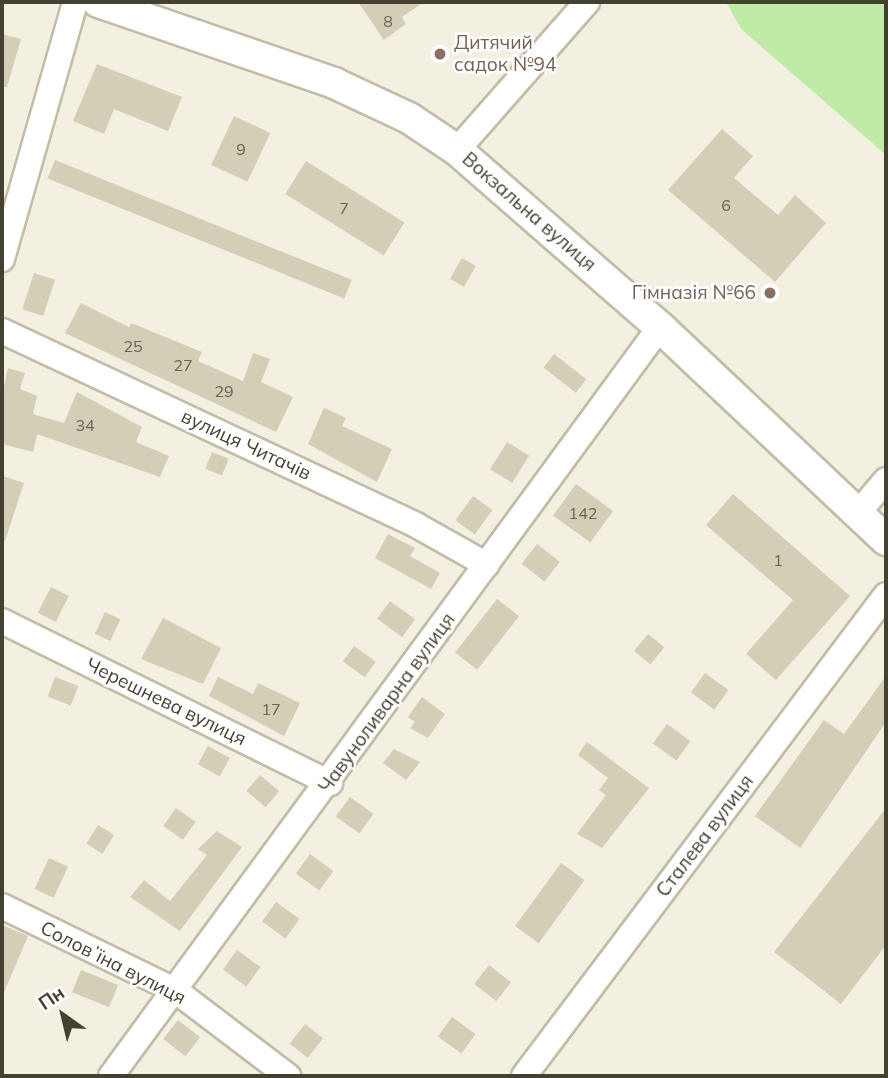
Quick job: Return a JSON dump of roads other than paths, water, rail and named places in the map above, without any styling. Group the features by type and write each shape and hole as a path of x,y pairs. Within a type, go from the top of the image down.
{"street":[{"path":"2,259 75,2"},
{"name":"Вокзальна вулиця","path":"98,2 334,83 409,118 457,150 660,327 886,540"},
{"path":"457,150 587,2"},
{"name":"Чавуноливарна вулиця","path":"111,1076 330,783 660,327"},
{"name":"вулиця Читачів","path":"2,331 416,525 487,565"},
{"path":"858,513 886,480"},
{"name":"Сталева вулиця","path":"524,1076 886,595"},
{"name":"Черешнева вулиця","path":"2,621 330,783"},
{"name":"Соловʼїна вулиця","path":"2,906 176,991 288,1076"}],"place":[{"name":"Дитячий садок №94","path":"440,54"},
{"name":"Гімназія №66","path":"770,293"}]}
